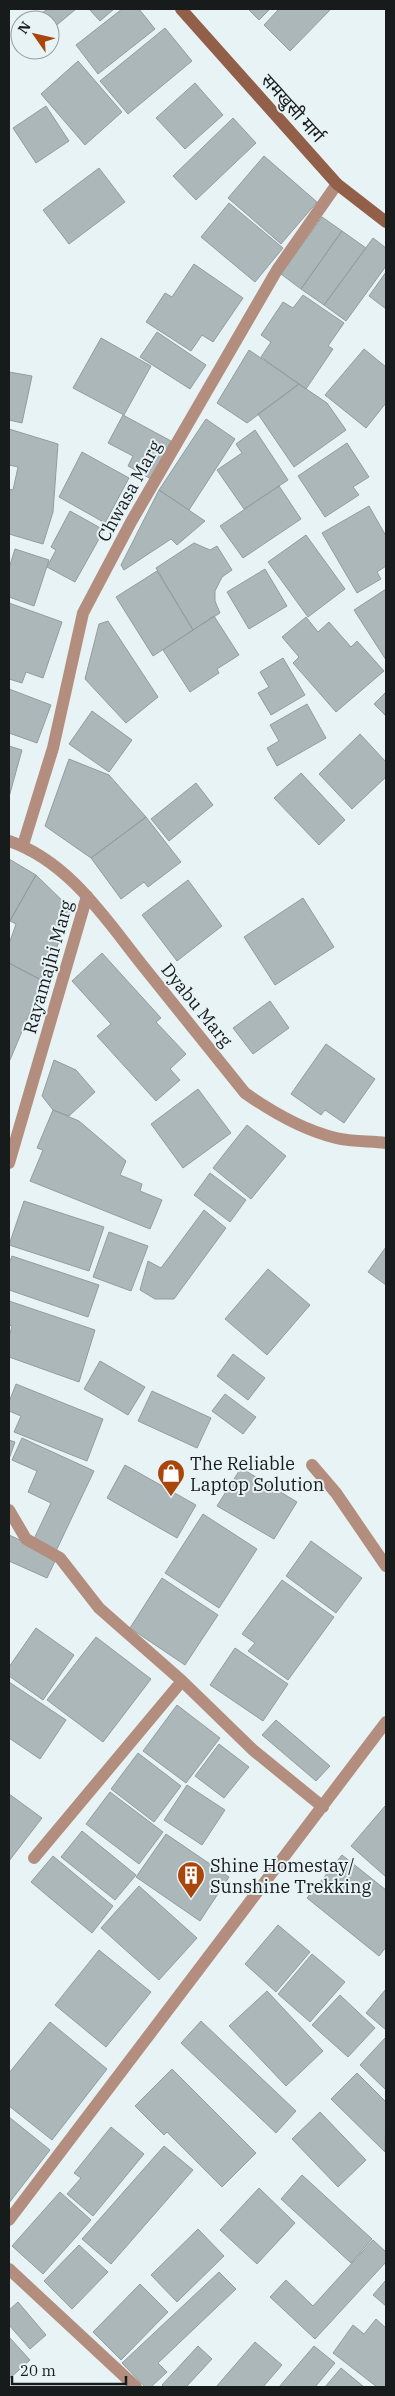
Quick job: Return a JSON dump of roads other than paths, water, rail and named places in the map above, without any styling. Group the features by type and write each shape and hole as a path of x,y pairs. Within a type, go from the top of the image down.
{"main road":[{"name":"समखुसी मार्ग","path":"181,9 337,184 386,222"}],"street":[{"name":"Chwasa Marg","path":"23,846 54,748 83,612 131,522 277,270 337,184"},
{"name":"Dyabu Marg","path":"9,841 23,846 56,866 87,896 245,1092 271,1111 301,1126 336,1138 386,1143"},
{"name":"Rayamajhi Marg","path":"9,1163 87,896"},
{"path":"312,1465 336,1493 386,1566"},
{"path":"9,1510 26,1539 60,1558 99,1608 182,1682 253,1750 323,1807"},
{"path":"34,1858 182,1682"},
{"path":"9,2220 386,1722"},
{"path":"9,2269 136,2387"}],"place":[{"name":"The Reliable Laptop Solution","path":"171,1497"},
{"name":"Shine Homestay/ Sunshine Trekking","path":"191,1899"}]}
